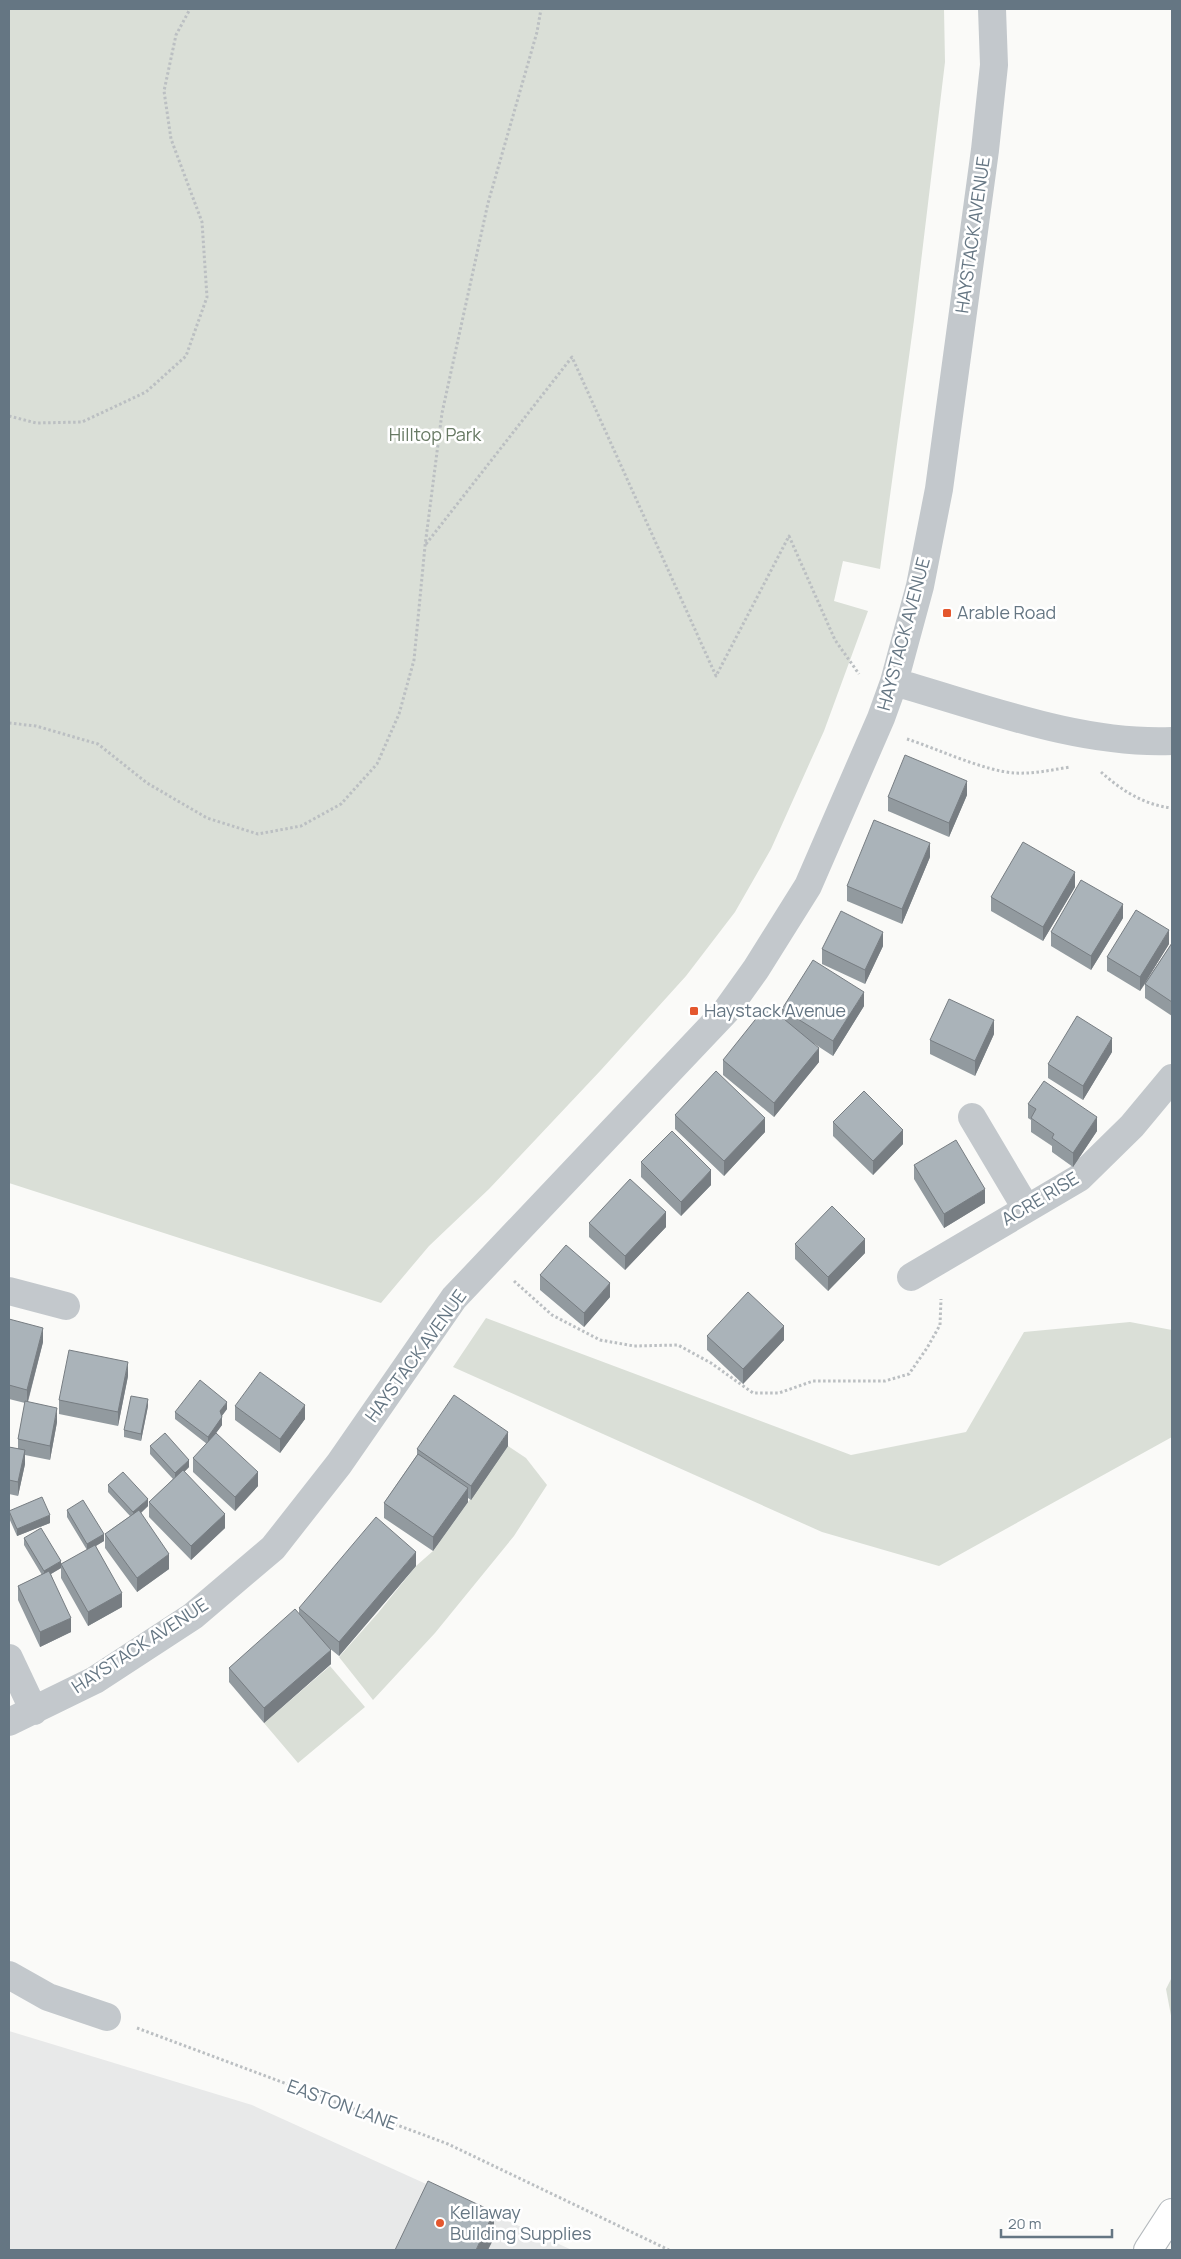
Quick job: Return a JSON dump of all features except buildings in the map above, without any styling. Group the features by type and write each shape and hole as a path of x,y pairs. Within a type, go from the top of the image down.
{"highway":[{"path":"1148,2250 1172,2213"}],"street":[{"name":"HAYSTACK AVENUE","path":"9,1722 95,1680 192,1616 273,1548 340,1464 454,1298 726,1011 756,970 808,886 894,682 920,586 938,489 985,150 994,64 992,9"},
{"path":"894,682 1077,734 1150,742 1172,742"},
{"name":"ACRE RISE","path":"911,1277 1079,1178 1132,1126 1172,1078"},
{"path":"972,1117 1026,1208"},
{"path":"9,1291 66,1306"},
{"path":"9,1658 34,1711"},
{"path":"9,1975 48,1998 107,2017"}],"path":[{"path":"9,416 36,423 82,422 146,392 186,356 207,297 202,222 171,138 164,91 176,36 190,9"},
{"path":"9,723 36,726 98,744 147,783 207,818 258,834 301,826 341,804 377,764 399,714 414,660 425,546 442,413 488,203 537,32 541,9"},
{"path":"425,546 572,357 716,676 788,536 835,640 859,674"},
{"path":"876,728 984,765 1014,773 1040,773 1079,765"},
{"path":"1098,768 1118,788 1150,804 1172,808"},
{"path":"491,1261 552,1315 600,1340 634,1346 678,1345 711,1363 753,1393 780,1393 813,1381 885,1381 908,1374 928,1348 940,1325 940,1260"},
{"name":"EASTON LANE","path":"107,2017 448,2144 668,2250"}],"shaded area":[{"path":"9,2031 252,2105 572,2250 9,2250"}],"green space":[{"name":"Hilltop Park","path":"9,9 944,9 945,62 914,320 880,569 843,561 834,601 868,611 824,731 771,849 735,912 686,976 489,1189 429,1246 381,1303 9,1183"},
{"path":"486,1318 851,1455 966,1432 1024,1332 1130,1322 1172,1330 1172,1437 939,1566 822,1532 453,1367"},
{"path":"508,1446 526,1458 547,1485 514,1536 435,1633 373,1700 339,1657 416,1566 433,1551"},
{"path":"330,1666 365,1707 298,1763 264,1723"},
{"path":"1172,1977 1172,2021 1166,1989"}],"place":[{"name":"Arable Road","path":"947,613"},
{"name":"Haystack Avenue","path":"694,1011"},
{"name":"Kellaway Building Supplies","path":"440,2223"}]}
